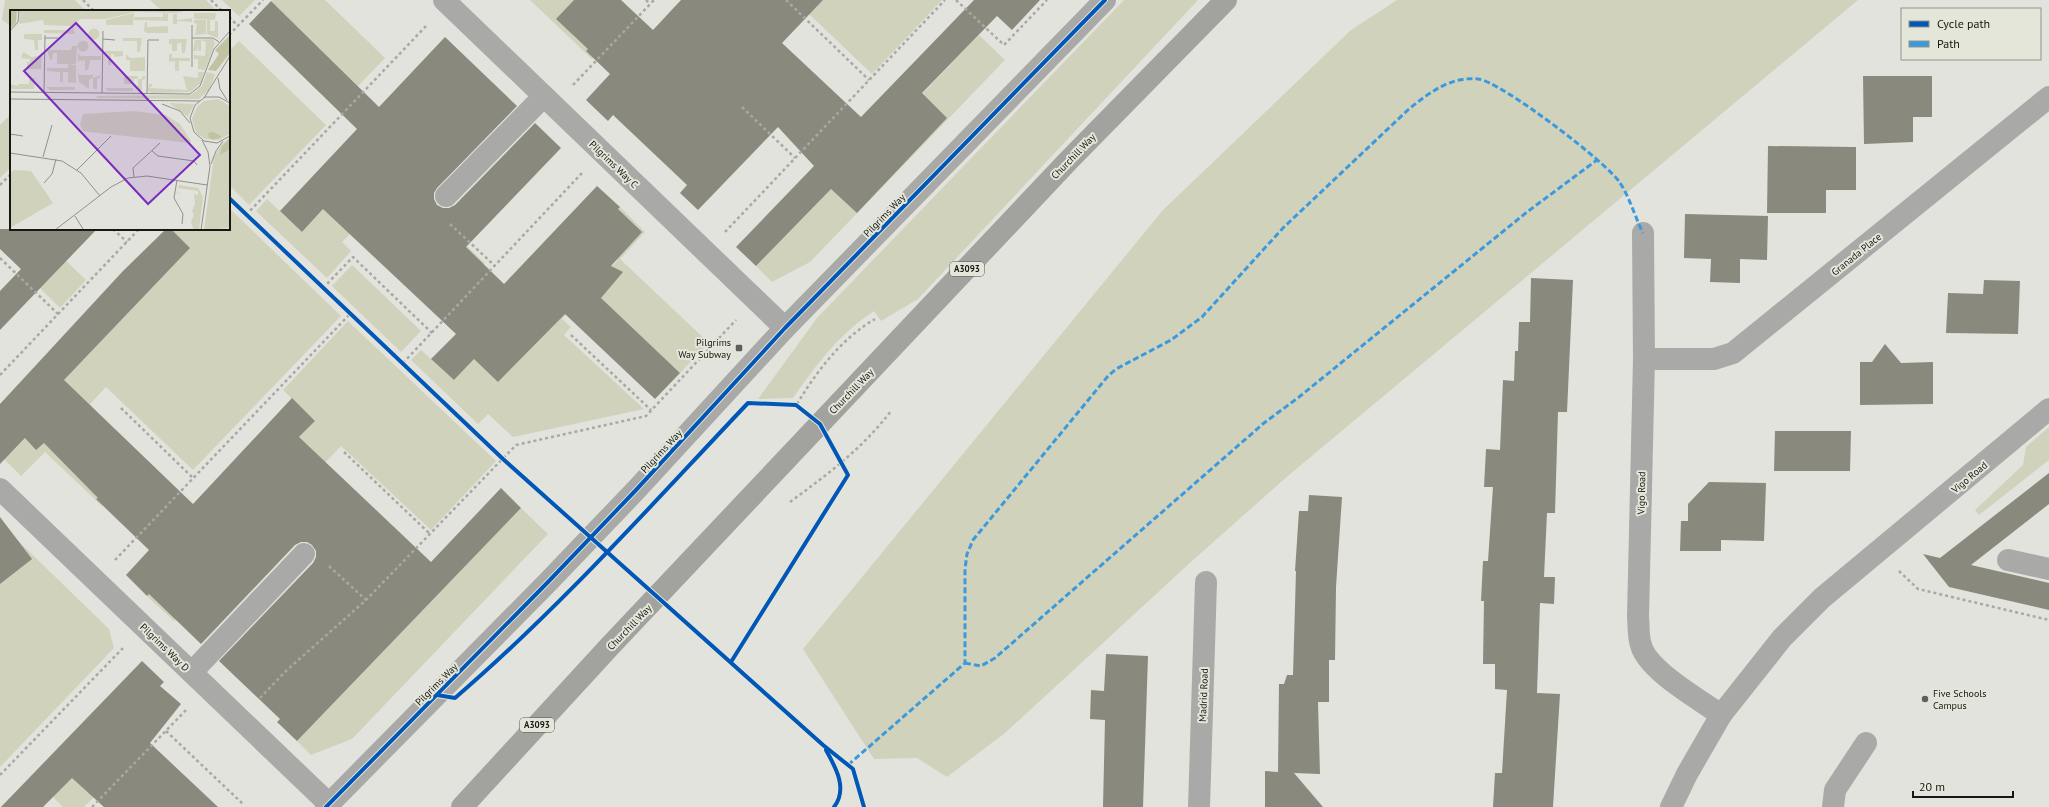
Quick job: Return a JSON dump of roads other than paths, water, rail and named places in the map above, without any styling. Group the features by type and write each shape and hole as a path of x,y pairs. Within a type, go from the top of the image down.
{"main road":[{"name":"Churchill Way","path":"463,806 610,646 712,540 1069,160 1226,0"}],"street":[{"name":"Pilgrims Way","path":"328,805 548,582 636,490 785,328 1105,0"},
{"name":"Pilgrims Way C","path":"446,2 785,328"},
{"path":"446,196 544,96"},
{"name":"Granada Place","path":"1644,359 1714,359 1734,353 2049,98"},
{"name":"Vigo Road","path":"1643,233 1644,359 1638,617 1641,645 1647,659 1658,670 1721,715"},
{"name":"Vigo Road","path":"1671,807 1686,774 1721,715 1782,638 1822,598 2049,409"},
{"name":"Pilgrims Way D","path":"0,489 208,687 328,805"},
{"path":"192,672 304,554"},
{"path":"2008,560 2049,569"},
{"name":"Madrid Road","path":"1199,807 1206,582"},
{"path":"1833,807 1835,790 1866,743"}],"place":[{"name":"Pilgrims Way Subway","path":"739,348"},
{"name":"Five Schools Campus","path":"1925,699"}]}
